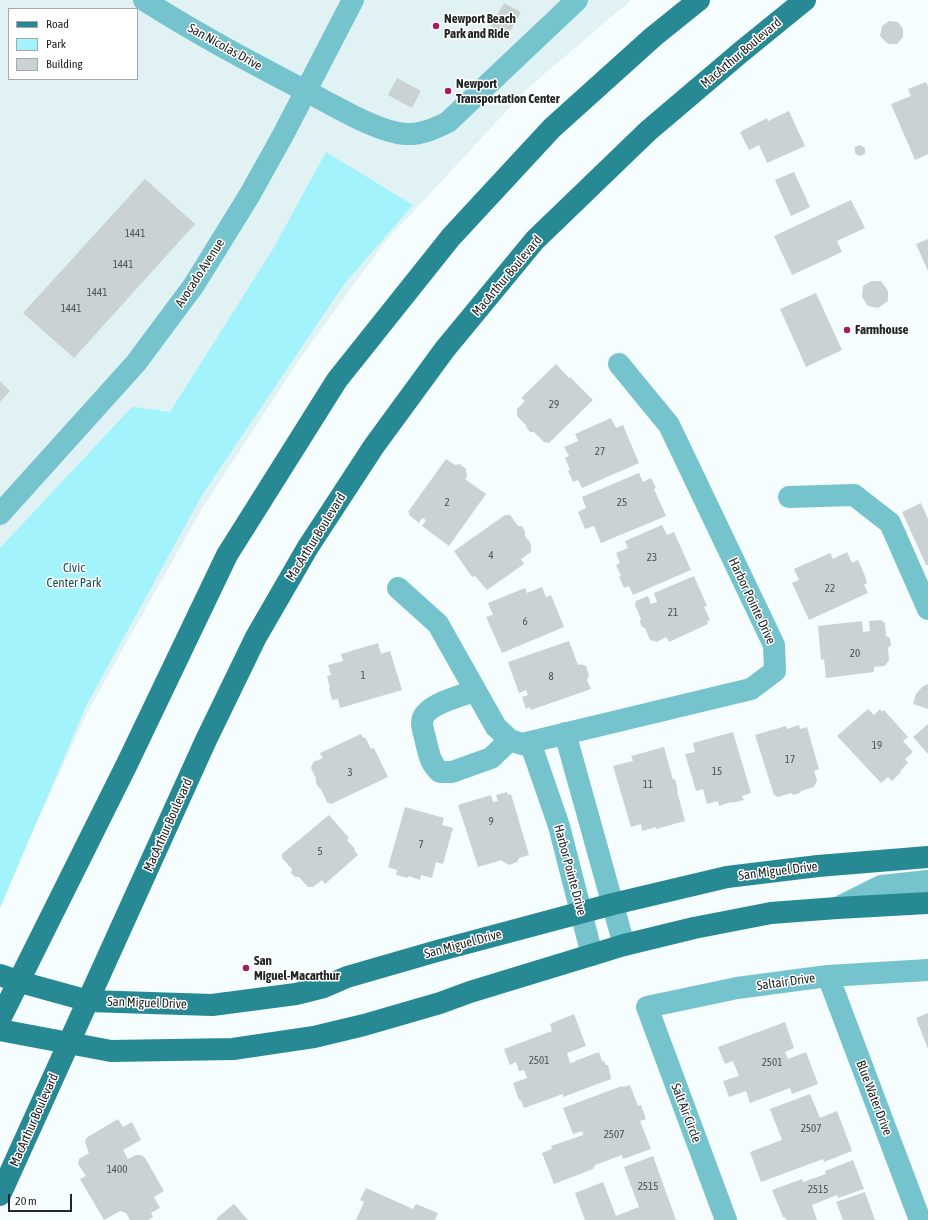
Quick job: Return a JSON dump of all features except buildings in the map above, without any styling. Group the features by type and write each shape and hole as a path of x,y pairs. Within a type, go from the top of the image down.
{"main road":[{"path":"0,1020 10,979 227,555 338,380 451,237 552,128 653,37 699,0"},
{"name":"MacArthur Boulevard","path":"0,1195 206,740 256,637 308,547 374,446 445,349 535,240 648,131 805,0"},
{"name":"San Miguel Drive","path":"10,979 89,1001 212,1005 296,994 324,987 347,977 430,953 581,912 728,877 818,866 928,857"},
{"path":"0,1030 111,1051 233,1049 314,1037 364,1025 440,1003 470,992 624,945 694,928 771,913 928,903"}],"street":[{"name":"San Nicolas Drive","path":"144,0 169,16 306,91 381,128 404,134 419,134 434,130 448,122 577,0"},
{"name":"Avocado Avenue","path":"0,514 136,363 194,286 249,196 353,0"},
{"name":"Harbor Pointe Drive","path":"520,741 565,733 751,689 775,671 774,645 669,425 619,364"},
{"path":"789,497 854,495 890,523 928,609"},
{"name":"Harbor Pointe Drive","path":"398,588 438,624 496,727 520,741 559,826 592,955"},
{"path":"475,691 438,704 427,712 422,722 433,766 440,772 452,772 491,758 520,741"},
{"path":"565,733 624,945"},
{"path":"837,908 881,886 928,882"},
{"name":"Saltair Drive","path":"647,1007 737,988 828,976 928,970"},
{"name":"Blue Water Drive","path":"828,976 920,1220"},
{"name":"Salt Air Circle","path":"647,1007 726,1220"}],"shaded area":[{"path":"0,0 631,0 528,88 383,244 299,360 203,507 89,709 0,902"}],"green space":[{"name":"Civic Center Park","path":"326,152 413,205 345,283 202,495 86,706 0,908 0,548 132,407 170,412 273,249"}],"place":[{"name":"Newport Beach Park and Ride","path":"436,26"},
{"name":"Newport Transportation Center","path":"448,91"},
{"name":"Farmhouse","path":"847,330"},
{"name":"San Miguel-Macarthur","path":"246,968"}]}
